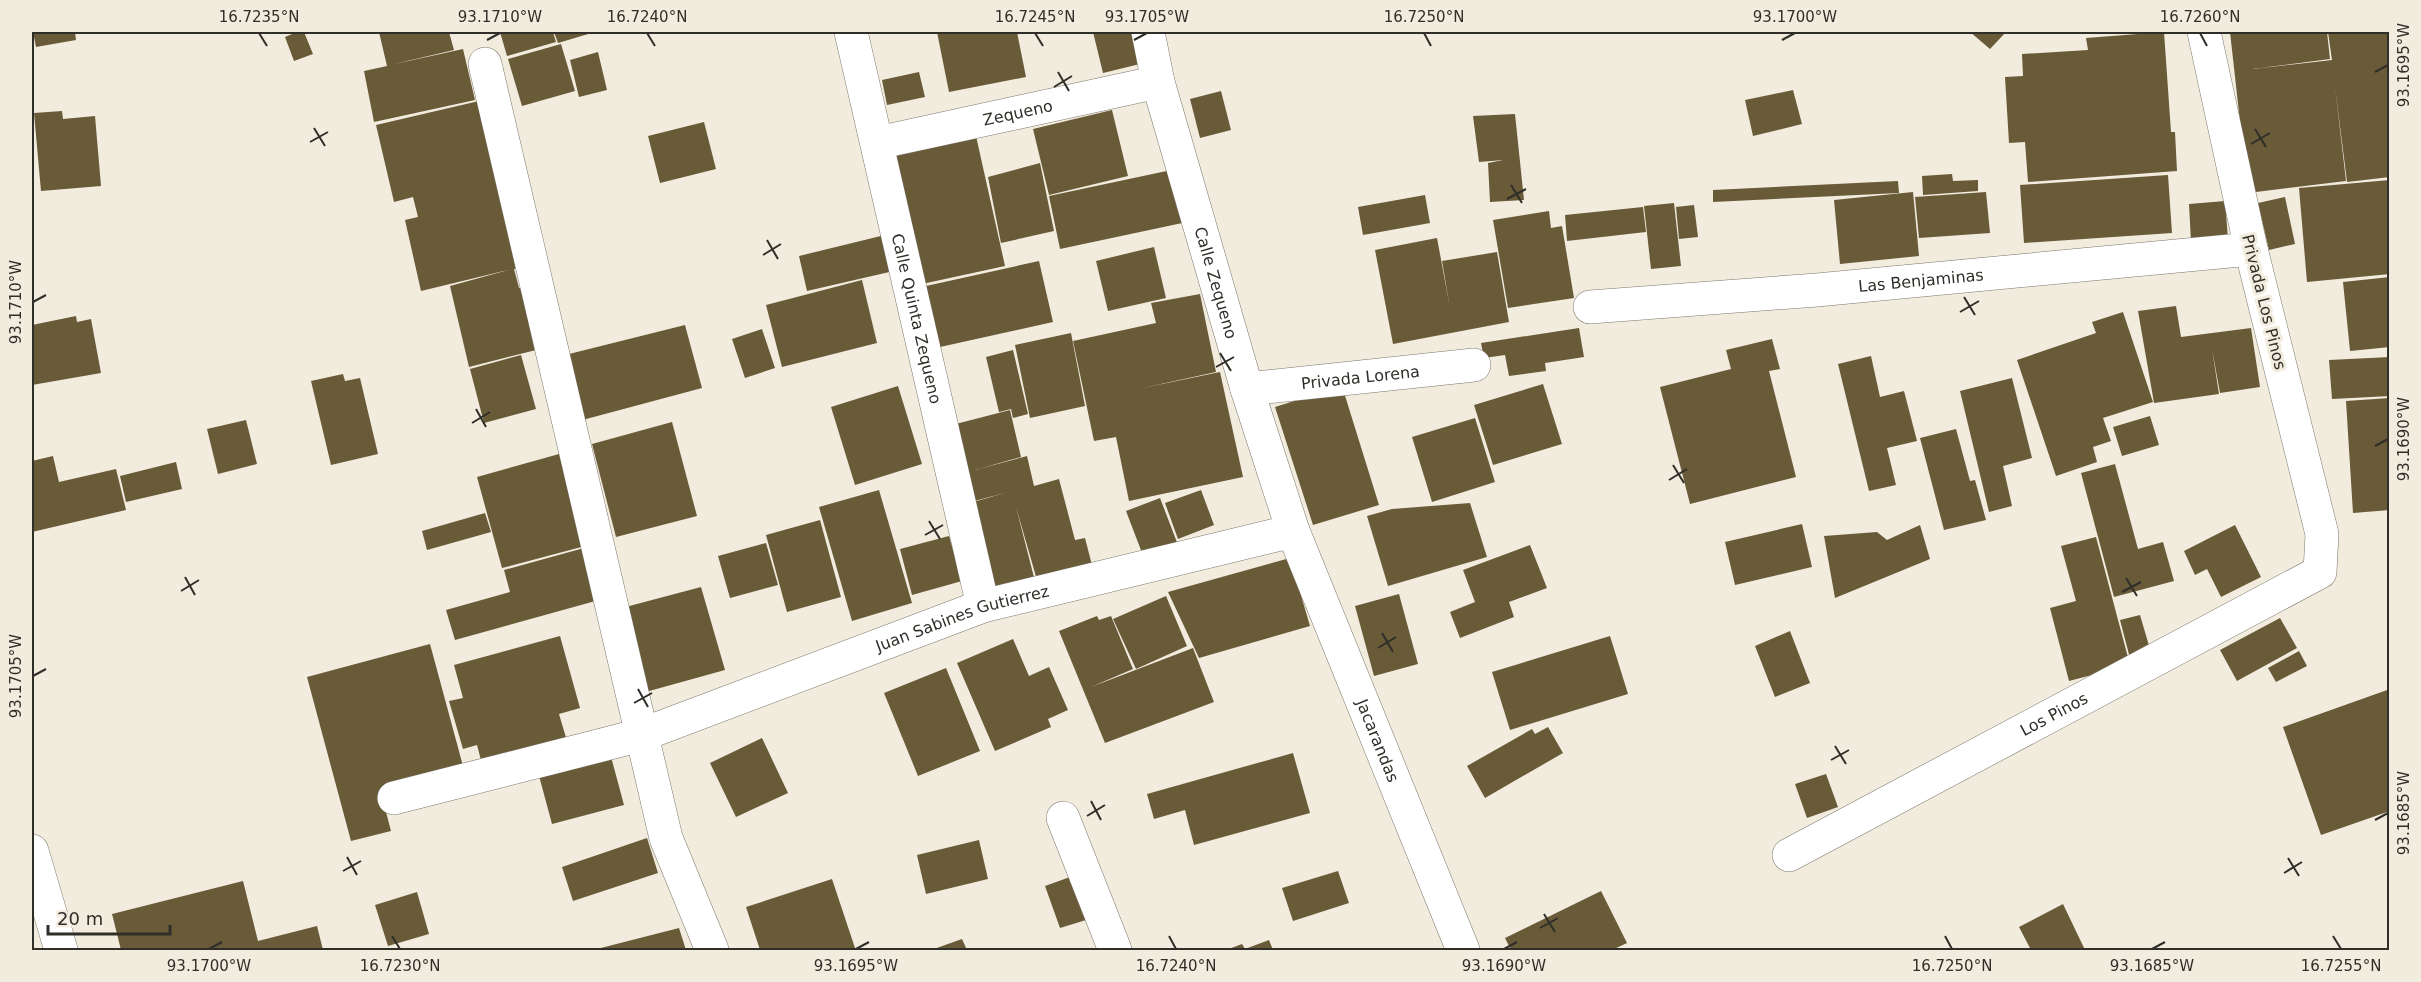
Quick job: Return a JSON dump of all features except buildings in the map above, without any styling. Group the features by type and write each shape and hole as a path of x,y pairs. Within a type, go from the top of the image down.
{"street":[{"name":"Calle Quinta Zequeno","path":"851,32 983,606"},
{"name":"Calle Zequeno","path":"1148,32 1158,82 1247,389 1293,531"},
{"name":"Privada Los Pinos","path":"2204,32 2251,249 2322,534 2320,572"},
{"path":"485,64 666,838 712,951"},
{"name":"Zequeno","path":"877,143 1158,82"},
{"name":"Las Benjaminas","path":"1590,307 1817,290 2251,249"},
{"name":"Privada Lorena","path":"1247,389 1474,365"},
{"name":"Juan Sabines Gutierrez","path":"394,798 641,735 983,606 1293,531"},
{"name":"Jacarandas","path":"1293,531 1463,951"},
{"name":"Los Pinos","path":"1789,855 2320,572"},
{"path":"1063,818 1115,951"},
{"path":"32,851 62,951"}]}
